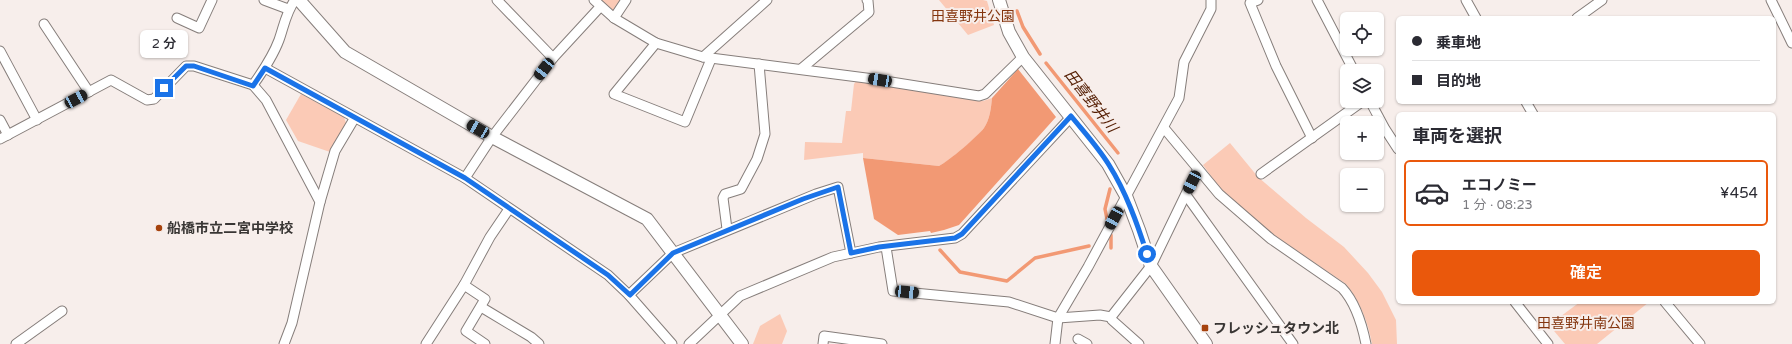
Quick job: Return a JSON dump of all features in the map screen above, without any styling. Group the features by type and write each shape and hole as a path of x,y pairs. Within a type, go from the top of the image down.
{"street":[{"path":"177,18 199,28 212,0"},
{"path":"264,0 288,9"},
{"path":"253,86 265,68 279,41 288,9 295,0"},
{"path":"299,0 345,52 492,137 647,219 742,344"},
{"path":"498,0 553,58"},
{"path":"594,0 614,18 656,43 707,58 866,78 979,96 985,94 1023,57"},
{"path":"614,18 626,0"},
{"path":"656,43 614,94 686,122 707,58 755,4 767,0"},
{"path":"801,69 869,12 867,0"},
{"path":"999,0 1009,32 1023,57 1108,164 1126,196 1151,266 1206,344"},
{"path":"1055,344 1058,318 1088,267 1179,98 1184,62 1211,9 1211,0"},
{"path":"1258,0 1250,3 1276,66 1312,138"},
{"path":"1318,0 1350,64"},
{"path":"1466,0 1475,16"},
{"path":"1580,16 1602,0"},
{"path":"1771,0 1792,43"},
{"path":"465,178 492,137 553,58 600,7"},
{"path":"44,24 89,92"},
{"path":"0,51 37,120"},
{"path":"727,229 723,198 725,194 741,189 757,159 765,134 759,64"},
{"path":"0,139 111,80 147,100 154,98 186,66 194,66 253,86 266,100 320,202"},
{"path":"265,68 465,178 608,275 630,295 672,344"},
{"path":"1261,174 1353,108"},
{"path":"1374,108 1396,146"},
{"path":"689,344 740,296 833,257 886,247 955,238 962,234 1071,116"},
{"path":"284,344 292,323 320,202 335,151 354,118"},
{"path":"0,120 8,135"},
{"path":"1164,128 1219,194 1271,239 1342,288 1348,294 1360,320 1366,344"},
{"path":"1111,317 1151,266 1198,169"},
{"path":"630,295 673,253 727,229 816,194 838,187 851,253"},
{"path":"1186,195 1293,344"},
{"path":"437,344 428,341 464,285 490,237 509,209"},
{"path":"886,247 893,291 1009,302 1058,318 1100,315 1111,317 1112,320 1140,344"},
{"path":"464,285 485,299 466,331 485,344"},
{"path":"1517,304 1548,344"},
{"path":"1667,304 1700,344"},
{"path":"481,306 531,337 539,344"},
{"path":"16,344 62,311"},
{"path":"822,344 824,336 882,344"},
{"path":"1078,339 1087,344"}],"green space":[{"path":"596,0 624,0 609,14"},
{"name":"田喜野井公園","path":"939,0 987,1 994,25 968,35"},
{"path":"857,80 983,101 992,98 991,110 986,125 976,137 939,166 863,158 863,153 804,160 805,142 842,143 846,111 851,111 854,84"},
{"path":"301,94 344,117 346,123 330,152 298,141 286,120"},
{"path":"1230,143 1258,177 1306,218 1344,247 1368,273 1382,292 1396,320 1397,344 1372,344 1363,312 1346,284 1274,235 1222,191 1203,165"},
{"name":"田喜野井南公園","path":"1577,304 1647,304 1597,344 1565,344 1549,325"},
{"path":"780,314 787,331 782,344 753,344 760,326"}],"shaded area":[{"path":"1018,69 1056,117 959,225 931,233 930,231 898,235 874,219 863,158 939,166 963,148 984,128 991,110 992,98"}],"waterway":[{"name":"田喜野井川","path":"1017,11 1023,27 1040,54"},
{"name":"田喜野井川","path":"1046,63 1118,153"},
{"name":"田喜野井川","path":"1107,219 1105,209 1110,189"},
{"name":"田喜野井川","path":"1111,235 1111,248"},
{"path":"940,250 960,272 1007,281 1035,258 1089,246"}],"place":[{"name":"船橋市立二宮中学校","path":"159,228"},
{"name":"フレッシュタウン北","path":"1205,328"}],"route":[{"path":"164,88 186,66 194,66 253,86 265,68 465,178 608,275 630,295 673,253 727,229 816,194 838,187 851,253 879,247 955,238 962,234 1071,116 1099,151 1119,182 1126,196 1147,254"}]}
